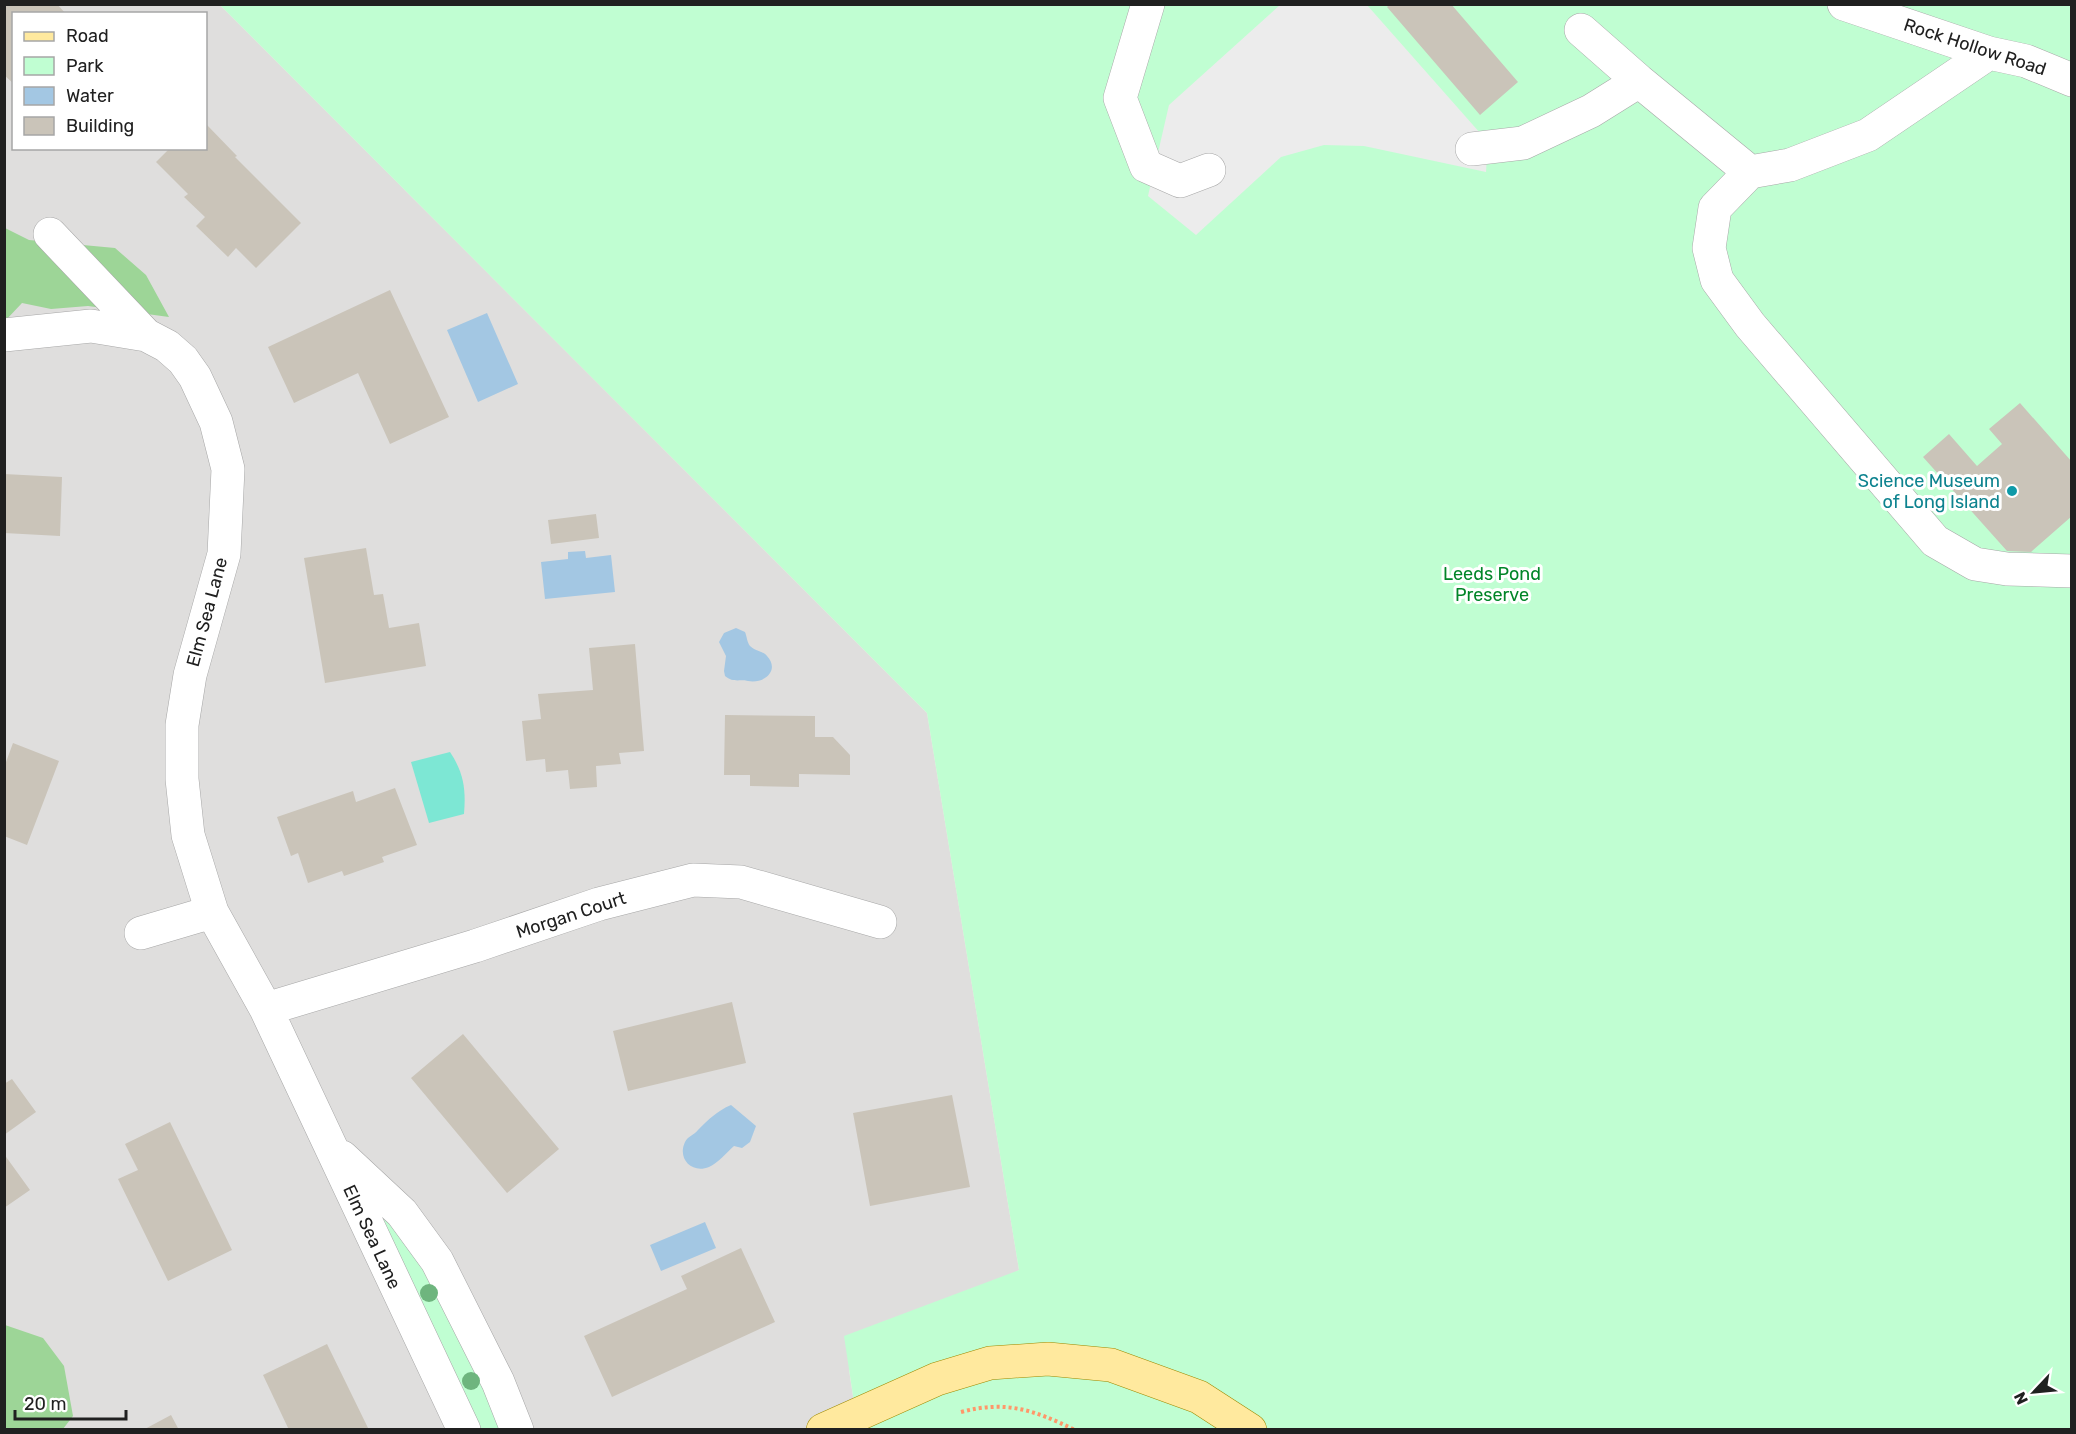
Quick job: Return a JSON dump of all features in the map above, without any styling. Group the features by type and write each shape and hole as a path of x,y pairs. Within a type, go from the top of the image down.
{"main road":[{"path":"823,1430 937,1379 990,1363 1048,1359 1111,1365 1199,1396 1250,1430"}],"street":[{"path":"1148,4 1120,98 1146,166 1180,181 1209,170"},
{"name":"Rock Hollow Road","path":"1844,4 1989,53 2026,61 2072,80"},
{"path":"1581,30 1750,172"},
{"path":"1989,53 1868,135 1790,165 1750,172 1715,208 1709,248 1717,280 1750,325 1935,541 1975,564 2007,569 2072,571"},
{"path":"1472,149 1523,143 1591,111 1639,81"},
{"path":"50,234 146,335"},
{"name":"Elm Sea Lane","path":"4,335 91,326 146,335 176,353 191,370 216,422 228,469 224,554 190,675 182,725 182,779 188,835 212,912 266,1009 464,1430"},
{"name":"Morgan Court","path":"266,1009 476,946 598,903 693,880 741,882 880,922"},
{"path":"141,933 212,912"},
{"name":"Elm Sea Lane","path":"329,1144 402,1213 437,1261 498,1382 518,1430"},
{"path":"416,1329 461,1308"}],"path":[{"path":"954,1414 975,1408 1014,1406 1048,1417 1075,1430"}],"shaded area":[{"path":"5,5 220,5 927,713 1019,1270 849,1370 858,1429 5,1430"},
{"path":"1280,5 1367,5 1488,142 1486,172 1364,146 1324,145 1281,157 1196,235 1148,196 1169,105"},
{"path":"450,752 463,782 464,814 429,823 411,762"}],"green space":[{"name":"Leeds Pond Preserve","path":"220,5 2071,5 2071,1429 858,1429 844,1336 1019,1270 927,713"},
{"path":"5,228 29,240 115,248 146,275 169,317 88,306 51,309 22,303 5,321"},
{"path":"329,1144 402,1213 517,1429 464,1429"},
{"path":"5,1325 43,1338 64,1366 73,1416 63,1429 5,1429"}],"water":[{"path":"487,313 518,384 478,402 447,330"},
{"path":"585,551 586,558 611,555 615,592 545,599 541,562 568,559 568,552"},
{"path":"736,628 745,632 750,646 765,654 771,661 771,671 765,678 754,681 733,680 725,676 726,656 719,642 724,633"},
{"path":"731,1105 756,1126 750,1142 742,1148 734,1146 709,1167 703,1169 692,1167 683,1154 686,1140 713,1116"},
{"path":"705,1222 716,1248 661,1271 650,1245"}],"building":[{"path":"4,4 57,4 64,12 12,12 12,82 4,75"},
{"path":"1390,4 1451,4 1518,82 1480,115 1387,7"},
{"path":"207,125 237,156 235,157 301,223 256,268 236,248 228,257 196,226 205,217 184,197 188,194 156,162 168,150 207,150"},
{"path":"390,290 449,417 390,444 358,373 294,403 268,347"},
{"name":"Science Museum of Long Island","path":"2020,403 2072,462 2072,516 2031,552 2007,551 1923,457 1949,434 1977,466 2002,444 1989,429"},
{"path":"4,474 62,477 60,536 4,533"},
{"path":"596,514 599,538 551,544 548,520"},
{"path":"366,548 374,595 383,594 389,628 419,623 426,666 325,683 304,558"},
{"path":"635,644 644,751 619,753 621,764 596,766 597,787 570,789 568,770 546,772 545,759 526,761 522,721 541,719 538,694 593,690 589,648"},
{"path":"725,715 815,716 815,737 833,737 850,755 850,775 799,774 799,787 750,786 750,775 724,775"},
{"path":"13,743 59,761 27,845 4,836 4,761 6,762"},
{"path":"395,788 417,845 382,857 384,862 344,876 342,871 308,883 298,853 291,856 277,817 353,791 356,802"},
{"path":"732,1002 746,1063 628,1091 613,1031"},
{"path":"463,1034 559,1149 507,1193 411,1078"},
{"path":"12,1079 36,1112 4,1135 4,1084"},
{"path":"952,1095 970,1187 870,1206 853,1113"},
{"path":"170,1122 232,1250 168,1281 118,1179 138,1170 125,1144"},
{"path":"4,1154 30,1190 4,1208"},
{"path":"741,1248 775,1322 612,1397 584,1336 687,1289 681,1276"},
{"path":"327,1344 369,1430 289,1430 263,1375"},
{"path":"171,1415 179,1430 143,1430"}],"place":[{"name":"Science Museum of Long Island","path":"2012,491"}]}
